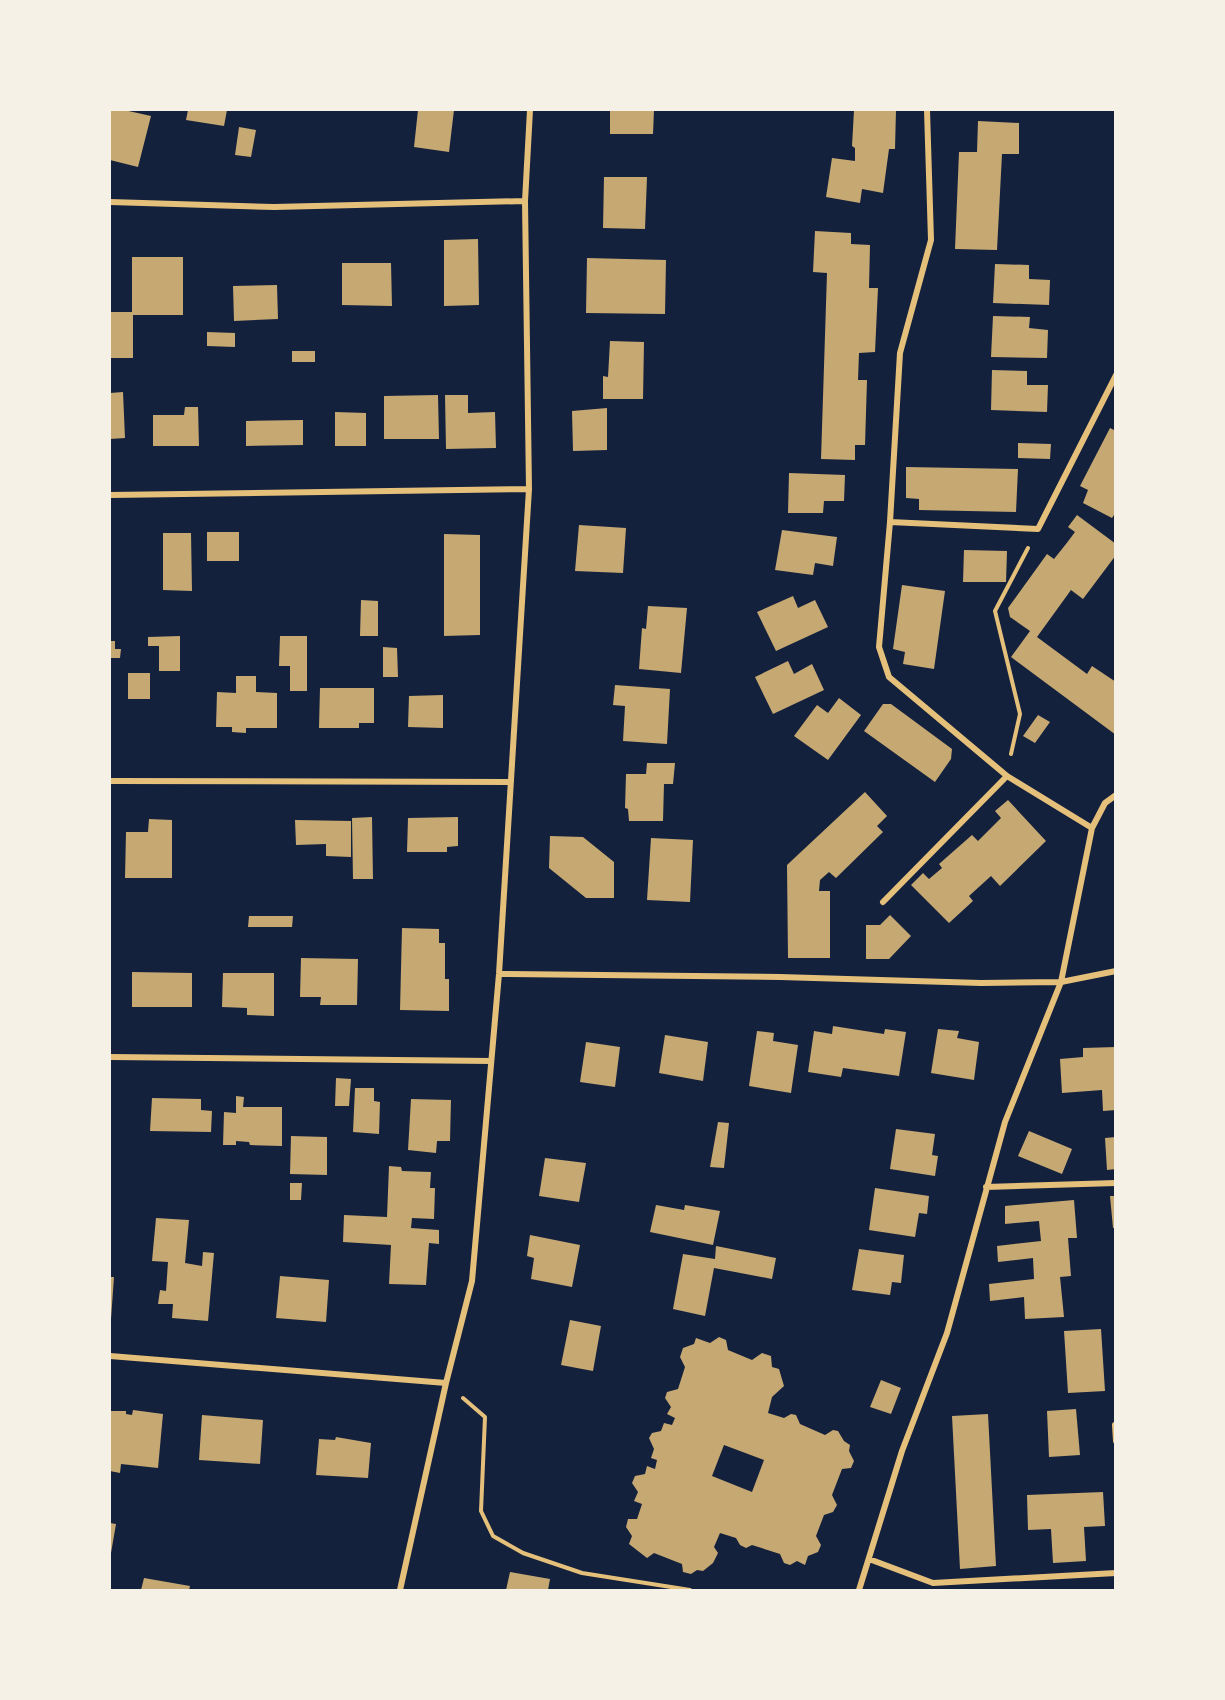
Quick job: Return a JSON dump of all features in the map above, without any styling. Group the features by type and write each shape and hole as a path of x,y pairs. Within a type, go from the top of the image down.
{"street":[{"path":"400,1590 446,1383 472,1281 499,974 509,782 529,489 525,201 530,110"},
{"path":"927,110 931,240 900,353 890,522 879,647 889,677 1007,776 1092,828"},
{"path":"110,202 274,207 525,201"},
{"path":"890,522 1038,529 1116,375"},
{"path":"110,495 529,489"},
{"path":"883,902 1007,776"},
{"path":"110,781 509,782"},
{"path":"860,1590 903,1451 947,1333 1005,1122 1061,982 1092,828 1105,803 1116,795"},
{"path":"499,974 780,977 981,983 1061,982 1116,971"},
{"path":"110,1057 490,1061"},
{"path":"986,1187 1116,1183"},
{"path":"110,1356 446,1383"},
{"path":"1115,1425 1116,1441"},
{"path":"869,1559 933,1583 1116,1573"}],"path":[{"path":"1007,776 1020,714 995,611 1038,529"},
{"path":"446,1383 485,1418 482,1511 493,1536 524,1553 582,1573 690,1590"}],"building":[{"path":"110,110 124,110 151,116 138,167 110,160"},
{"path":"188,110 227,110 224,126 186,120"},
{"path":"418,110 454,110 449,152 414,147"},
{"path":"610,110 654,110 653,134 610,134"},
{"path":"854,110 896,110 895,149 889,149 883,193 862,189 860,203 826,197 832,158 855,161 855,148 852,146"},
{"path":"978,121 1019,123 1019,154 1002,154 997,250 955,249 959,152 977,152"},
{"path":"239,127 256,130 251,157 235,155"},
{"path":"604,177 647,177 645,229 603,228"},
{"path":"815,231 851,233 851,244 870,245 869,288 878,288 875,352 859,353 858,380 867,380 865,445 855,445 855,460 821,459 827,273 813,272"},
{"path":"478,239 479,305 444,306 444,240"},
{"path":"132,257 183,257 183,315 133,315 133,358 110,358 110,312 132,312"},
{"path":"587,258 666,260 665,314 586,313"},
{"path":"342,263 391,263 392,306 342,305"},
{"path":"995,264 1029,265 1029,279 1050,280 1049,305 993,303"},
{"path":"277,285 278,319 234,321 233,286"},
{"path":"993,316 1030,317 1029,328 1048,330 1047,358 991,357"},
{"path":"207,332 235,333 235,347 207,346"},
{"path":"610,341 644,342 643,399 603,399 603,376 608,377"},
{"path":"292,351 315,351 315,362 292,362"},
{"path":"992,370 1027,371 1027,385 1048,385 1047,412 991,410"},
{"path":"123,392 125,438 110,439 110,393"},
{"path":"438,395 439,439 384,439 384,396"},
{"path":"445,395 468,395 468,413 495,412 496,448 446,449"},
{"path":"185,407 198,407 199,446 153,446 153,415 184,415"},
{"path":"607,408 607,450 573,451 572,411"},
{"path":"335,412 366,413 366,446 335,446"},
{"path":"303,420 303,445 246,446 246,421"},
{"path":"1110,428 1116,431 1116,512 1112,518 1083,503 1088,490 1080,486"},
{"path":"1018,443 1051,444 1050,459 1018,458"},
{"path":"906,467 1018,469 1016,512 919,510 919,499 906,498"},
{"path":"789,473 845,475 844,501 824,501 823,513 788,513"},
{"path":"1077,515 1116,544 1116,555 1083,599 1071,590 1037,637 1087,674 1092,666 1116,682 1116,735 1011,657 1030,631 1010,617 1008,608 1047,554 1054,559 1075,532 1068,527"},
{"path":"579,525 626,528 623,573 575,571"},
{"path":"782,530 837,537 833,566 815,563 813,575 775,570"},
{"path":"207,532 239,532 239,561 207,561"},
{"path":"163,533 191,533 192,591 163,590"},
{"path":"444,534 480,535 480,635 444,636"},
{"path":"964,550 1007,551 1006,582 963,582"},
{"path":"902,585 945,591 934,669 903,664 905,652 893,649"},
{"path":"793,596 798,608 815,600 828,627 776,651 757,612"},
{"path":"361,600 378,601 378,636 360,636"},
{"path":"648,606 687,608 681,673 639,669 642,628 646,629"},
{"path":"180,636 180,671 159,671 159,646 148,646 148,637"},
{"path":"280,636 307,636 307,691 290,691 290,666 279,666"},
{"path":"110,641 115,641 115,649 121,649 120,658 110,658"},
{"path":"383,647 397,648 398,677 383,677"},
{"path":"788,661 794,674 812,664 824,690 773,714 755,677"},
{"path":"128,673 150,673 150,699 128,699"},
{"path":"236,676 256,676 256,692 277,693 277,728 246,728 246,733 232,732 232,727 216,727 217,692 236,693"},
{"path":"615,685 670,689 667,744 623,741 625,706 613,705"},
{"path":"320,688 374,688 374,723 359,723 359,728 319,728"},
{"path":"443,695 443,728 408,727 409,696"},
{"path":"839,698 861,715 828,760 794,736 817,705 828,713"},
{"path":"883,704 891,704 952,749 951,759 935,782 864,731"},
{"path":"1038,715 1050,722 1035,743 1023,736"},
{"path":"647,763 675,763 673,784 664,784 663,821 629,821 628,809 625,808 626,774 646,774"},
{"path":"865,792 887,816 877,826 883,832 836,878 829,872 820,880 819,891 830,891 830,958 788,958 787,865"},
{"path":"1008,800 1046,841 1000,886 991,876 969,896 973,901 949,923 911,885 923,873 929,879 942,868 939,864 972,835 978,841 1001,818 995,811"},
{"path":"372,817 373,879 353,879 352,818"},
{"path":"458,817 458,846 447,847 447,852 407,852 408,818"},
{"path":"149,819 172,820 172,878 125,878 126,832 148,832"},
{"path":"295,820 351,821 351,857 326,856 326,844 296,845"},
{"path":"550,836 583,837 614,862 614,898 586,898 549,868"},
{"path":"651,838 693,840 690,902 647,900"},
{"path":"890,915 911,936 889,959 866,959 866,925 880,925"},
{"path":"249,916 293,916 292,927 248,927"},
{"path":"402,928 439,929 439,943 445,943 445,979 449,979 449,1011 400,1010"},
{"path":"301,958 358,959 357,1005 320,1005 321,997 300,997"},
{"path":"132,972 192,973 192,1007 132,1007"},
{"path":"223,973 274,973 274,1016 247,1015 247,1008 222,1007"},
{"path":"833,1026 884,1034 885,1029 906,1032 899,1076 843,1068 841,1077 808,1072 814,1031 832,1034"},
{"path":"938,1029 959,1031 957,1038 979,1042 974,1080 931,1073"},
{"path":"757,1031 774,1033 773,1041 798,1045 791,1093 749,1086"},
{"path":"665,1035 708,1042 703,1081 659,1073"},
{"path":"586,1042 620,1047 615,1087 580,1082"},
{"path":"1116,1047 1116,1110 1103,1111 1102,1090 1062,1093 1060,1059 1083,1057 1083,1048"},
{"path":"336,1078 351,1079 349,1106 335,1106"},
{"path":"355,1088 374,1088 374,1101 380,1102 379,1134 353,1132"},
{"path":"236,1096 244,1097 243,1107 282,1107 282,1146 250,1145 249,1142 236,1141 236,1145 223,1145 224,1112 236,1113"},
{"path":"152,1098 201,1099 201,1110 212,1111 211,1132 150,1131"},
{"path":"411,1099 451,1100 450,1141 437,1141 436,1153 408,1150"},
{"path":"718,1122 729,1123 724,1168 710,1167"},
{"path":"896,1129 935,1134 932,1155 938,1156 935,1176 890,1169"},
{"path":"1029,1131 1072,1149 1062,1174 1018,1156"},
{"path":"291,1136 327,1137 327,1175 290,1174"},
{"path":"1116,1137 1116,1169 1107,1170 1105,1138"},
{"path":"545,1158 586,1163 579,1202 539,1196"},
{"path":"389,1166 401,1167 402,1171 431,1172 430,1188 435,1188 434,1219 412,1218 411,1228 439,1230 439,1244 429,1243 426,1285 389,1284 391,1245 343,1242 344,1215 387,1217"},
{"path":"290,1183 302,1183 301,1200 290,1200"},
{"path":"875,1188 929,1196 927,1214 919,1213 915,1237 869,1230"},
{"path":"1110,1196 1116,1196 1116,1228 1113,1228"},
{"path":"1074,1200 1077,1238 1068,1238 1071,1276 1060,1277 1064,1317 1025,1319 1024,1297 990,1301 989,1284 1034,1279 1033,1258 998,1262 997,1246 1041,1241 1039,1221 1005,1224 1005,1206"},
{"path":"656,1205 684,1210 685,1205 720,1211 713,1245 650,1232"},
{"path":"156,1218 189,1220 185,1263 202,1266 203,1252 214,1253 208,1321 172,1318 173,1304 158,1304 160,1290 166,1291 168,1262 152,1261"},
{"path":"530,1235 580,1245 572,1287 531,1279 534,1258 527,1256"},
{"path":"716,1246 776,1258 772,1279 714,1268 705,1316 673,1309 683,1254 715,1259"},
{"path":"859,1249 904,1255 901,1283 892,1282 890,1295 852,1290"},
{"path":"280,1276 329,1280 326,1322 276,1318"},
{"path":"110,1277 114,1277 111,1319 110,1319"},
{"path":"570,1320 601,1326 593,1371 561,1365"},
{"path":"1101,1329 1105,1391 1068,1393 1064,1331"},
{"path":"719,1337 726,1340 728,1350 752,1360 762,1353 771,1356 772,1367 779,1369 784,1386 772,1397 768,1413 784,1418 791,1414 796,1415 800,1424 825,1435 833,1430 838,1431 844,1441 850,1445 849,1451 854,1461 851,1468 842,1469 832,1495 837,1505 833,1512 824,1515 816,1536 821,1545 818,1552 808,1556 805,1565 797,1561 790,1565 784,1563 780,1554 752,1545 746,1548 740,1545 736,1538 720,1533 714,1547 718,1553 713,1563 703,1571 697,1570 691,1574 683,1572 682,1564 654,1553 647,1558 629,1544 632,1536 626,1527 628,1519 637,1519 642,1504 634,1501 638,1492 632,1483 635,1476 645,1474 647,1466 655,1469 657,1460 651,1458 654,1449 649,1438 652,1433 661,1431 664,1423 672,1425 675,1418 667,1414 671,1407 665,1398 667,1392 678,1389 685,1367 680,1357 683,1348 694,1344 696,1338 710,1343","holes":["724,1445 764,1460 752,1492 712,1476"]},
{"path":"881,1380 901,1388 891,1414 870,1407"},
{"path":"1076,1409 1080,1455 1049,1457 1047,1411"},
{"path":"133,1410 163,1414 158,1468 121,1464 120,1473 110,1471 110,1411 126,1411 126,1414 132,1415"},
{"path":"988,1414 996,1566 960,1569 952,1416"},
{"path":"202,1415 263,1420 260,1464 199,1460"},
{"path":"336,1437 371,1443 368,1478 316,1475 319,1439 335,1440"},
{"path":"1103,1492 1105,1526 1084,1527 1086,1561 1053,1563 1051,1529 1028,1530 1027,1495"},
{"path":"110,1523 116,1524 111,1553 110,1553"},
{"path":"510,1572 550,1579 548,1590 506,1590"},
{"path":"144,1578 190,1586 189,1590 141,1590"}]}
